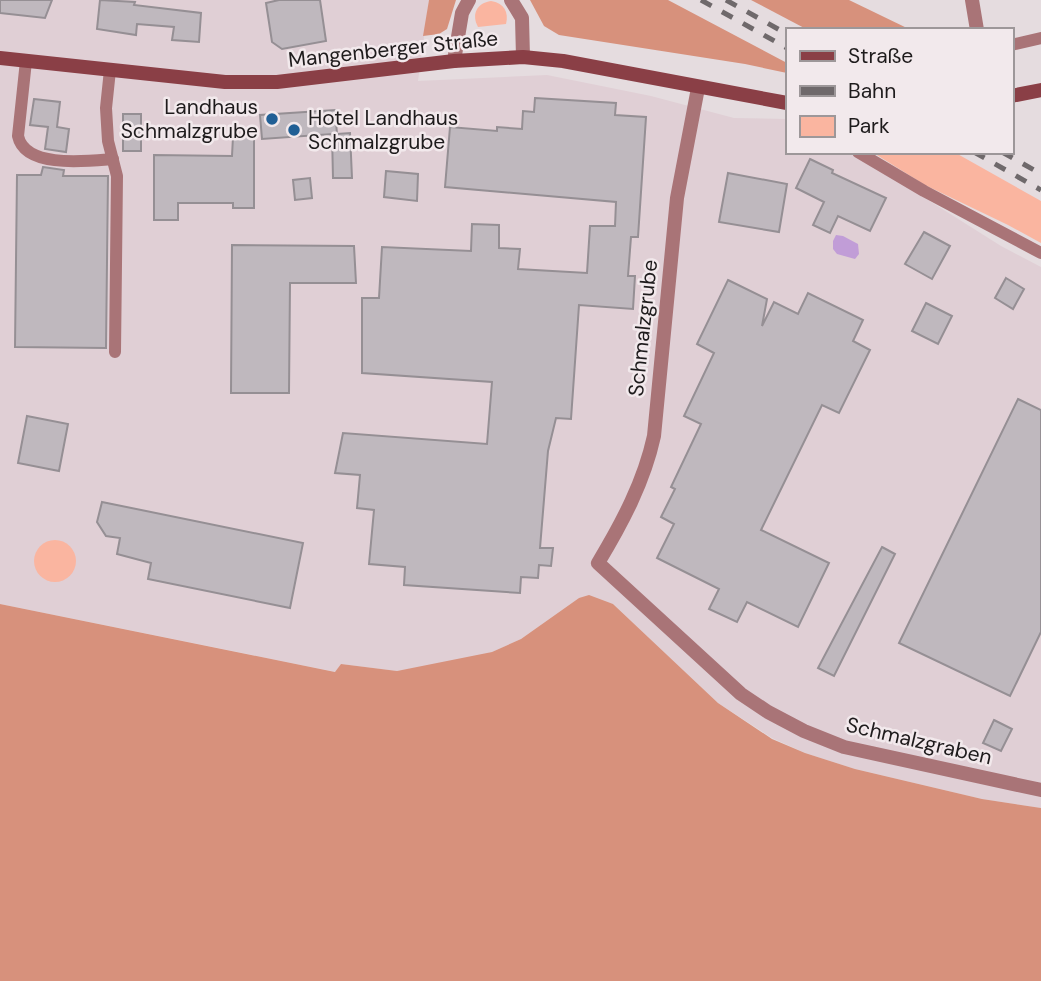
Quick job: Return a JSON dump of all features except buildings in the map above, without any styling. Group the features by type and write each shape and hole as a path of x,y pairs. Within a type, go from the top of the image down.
{"main road":[{"name":"Mangenberger Straße","path":"0,58 226,82 277,82 454,61 523,57 563,61 786,103"},
{"path":"1013,96 1041,90"}],"street":[{"path":"454,61 462,13 469,0"},
{"path":"511,0 522,18 523,57"},
{"path":"972,0 977,28"},
{"name":"Schmalzgrube","path":"598,563 639,485 654,436 677,198 698,88"},
{"name":"Schmalzgraben","path":"598,563 741,694 804,732 844,747 1041,790"}],"lane":[{"path":"1013,45 1041,38"},
{"path":"26,61 18,136 22,146 34,155 50,159 113,159"},
{"path":"110,70 106,108 108,141 117,176 115,352"},
{"path":"861,154 924,191 1041,253"}],"shaded area":[{"path":"0,0 429,0 418,81 547,75 651,96 734,118 786,119 786,154 855,154 1001,246 1041,267 1041,808 982,799 855,769 805,753 772,738 718,703 613,604 579,598 521,639 492,652 464,659 397,671 341,664 336,672 0,604"},
{"path":"429,0 456,0 447,29 439,34 423,36"},
{"path":"530,0 668,0 786,62 786,73 559,35 544,26"},
{"path":"751,0 849,0 907,28 804,28"},
{"path":"836,235 858,244 859,254 855,259 837,254 833,249"},
{"path":"589,595 613,604 718,703 772,739 855,769 982,799 1041,808 1041,981 0,981 0,604 335,672 341,664 397,671 492,652 521,639 579,598"}],"green space":[{"path":"491,1 504,9 506,24 478,27 475,18 477,10 482,4"},
{"path":"875,154 958,154 1041,201 1041,243 1008,225 925,185"},
{"path":"55,540 70,546 76,561 70,576 55,582 40,576 34,561 40,546"}],"railway":[{"path":"701,0 786,47"},
{"path":"726,0 786,33"},
{"path":"978,154 1041,190"},
{"path":"1006,154 1041,174"}],"place":[{"name":"Landhaus Schmalzgrube","path":"272,119"},
{"name":"Hotel Landhaus Schmalzgrube","path":"294,130"}]}
